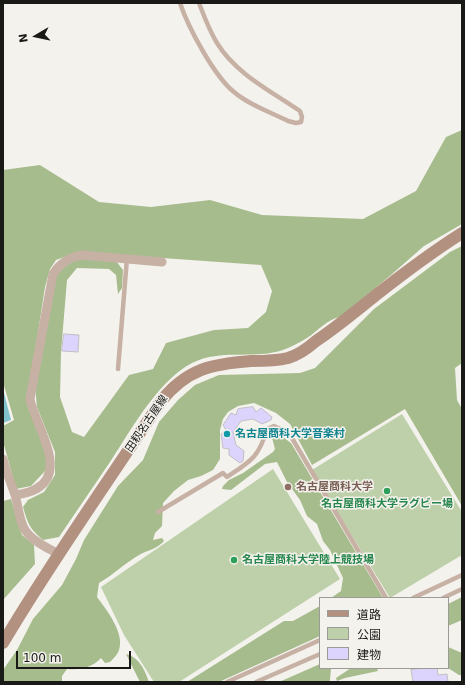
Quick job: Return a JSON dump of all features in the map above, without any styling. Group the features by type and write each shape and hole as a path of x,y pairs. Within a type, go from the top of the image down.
{"main road":[{"name":"田籾名古屋線","path":"3,643 19,615 161,401 181,380 200,370 230,362 288,358 330,332 414,265 462,233"}],"street":[{"path":"15,495 36,489 44,483 48,478 51,465 49,451 32,410 30,399 53,274 58,267 74,256 82,255 162,262"},
{"path":"3,460 26,532 43,545 59,554"}],"lane":[{"path":"180,3 182,11 200,46 225,85 245,100 288,121 296,123 301,122 302,117 300,110 247,76 228,57 217,43 199,3"},
{"path":"118,369 127,258"},
{"path":"158,512 223,473 227,476 251,461 263,444 267,429 274,426 289,432 385,597"},
{"path":"415,597 462,575"},
{"path":"445,597 462,589"},
{"path":"227,682 319,640"},
{"path":"256,682 319,654"}],"green space":[{"path":"462,130 462,224 424,246 340,317 331,320 307,338 283,350 273,353 220,355 199,360 185,367 172,377 148,404 59,537 43,540 35,533 28,522 23,507 28,500 44,492 55,475 55,452 37,407 35,386 54,279 64,264 79,257 116,261 123,270 122,288 118,294 116,275 109,269 77,268 67,280 61,352 60,397 72,432 84,437 129,375 153,369 166,343 214,330 248,328 266,312 272,291 261,265 78,252 56,260 50,269 45,287 28,398 46,455 46,470 31,486 16,489 3,441 3,426 14,420 3,382 3,170 40,165 99,202 151,207 210,200 262,215 363,219 416,191 446,137"},
{"path":"462,246 462,363 455,368 457,400 462,409 462,506 405,409 312,465 290,424 276,413 254,403 238,406 228,412 223,419 220,430 220,459 213,470 188,480 174,491 163,503 162,526 155,533 153,540 162,538 164,541 155,548 134,558 99,583 97,597 117,629 120,643 118,653 110,662 105,663 101,658 86,668 67,669 62,676 62,682 3,682 3,670 17,650 33,619 62,585 84,540 118,486 143,460 159,422 178,400 195,385 219,375 300,373 315,368 374,309 450,252"},
{"name":"名古屋商科大学ラグビー場","path":"402,414 462,512 462,555 389,597 312,470"},
{"path":"276,432 291,443 382,597 332,597 341,591 343,578 330,550 323,541 317,524 307,516 300,500 287,482 277,462 265,464 231,490 222,489 229,480 243,473 273,452 275,449 271,434"},
{"name":"名古屋商科大学陸上競技場","path":"273,469 340,579 179,682 154,682 124,635 101,587"},
{"path":"11,499 22,535 34,545 35,564 3,600 3,501"},
{"path":"462,597 462,620 449,626 449,604"},
{"path":"319,607 319,636 219,682 187,682 284,621 293,621"},
{"path":"449,647 462,653 462,675 459,675 449,669"},
{"path":"126,654 138,661 146,673 149,682 140,682"},
{"path":"319,664 319,669 331,669 329,682 279,682"},
{"path":"350,669 377,669 378,671 337,681 336,678"}],"water":[{"path":"3,389 11,420 3,423"}],"building":[{"path":"64,334 79,335 78,352 62,351"},
{"name":"名古屋商科大学音楽村","path":"253,407 256,412 261,408 272,417 271,420 262,424 253,419 241,421 233,432 236,445 244,451 243,461 240,463 229,455 229,449 223,448 221,434 226,430 223,425 231,413 236,415 238,409"},
{"path":"437,669 438,675 447,674 448,682 413,682 411,670"}],"place":[{"name":"名古屋商科大学音楽村","path":"227,434"},
{"name":"名古屋商科大学","path":"288,487"},
{"name":"名古屋商科大学ラグビー場","path":"387,491"},
{"name":"名古屋商科大学陸上競技場","path":"234,560"}]}
